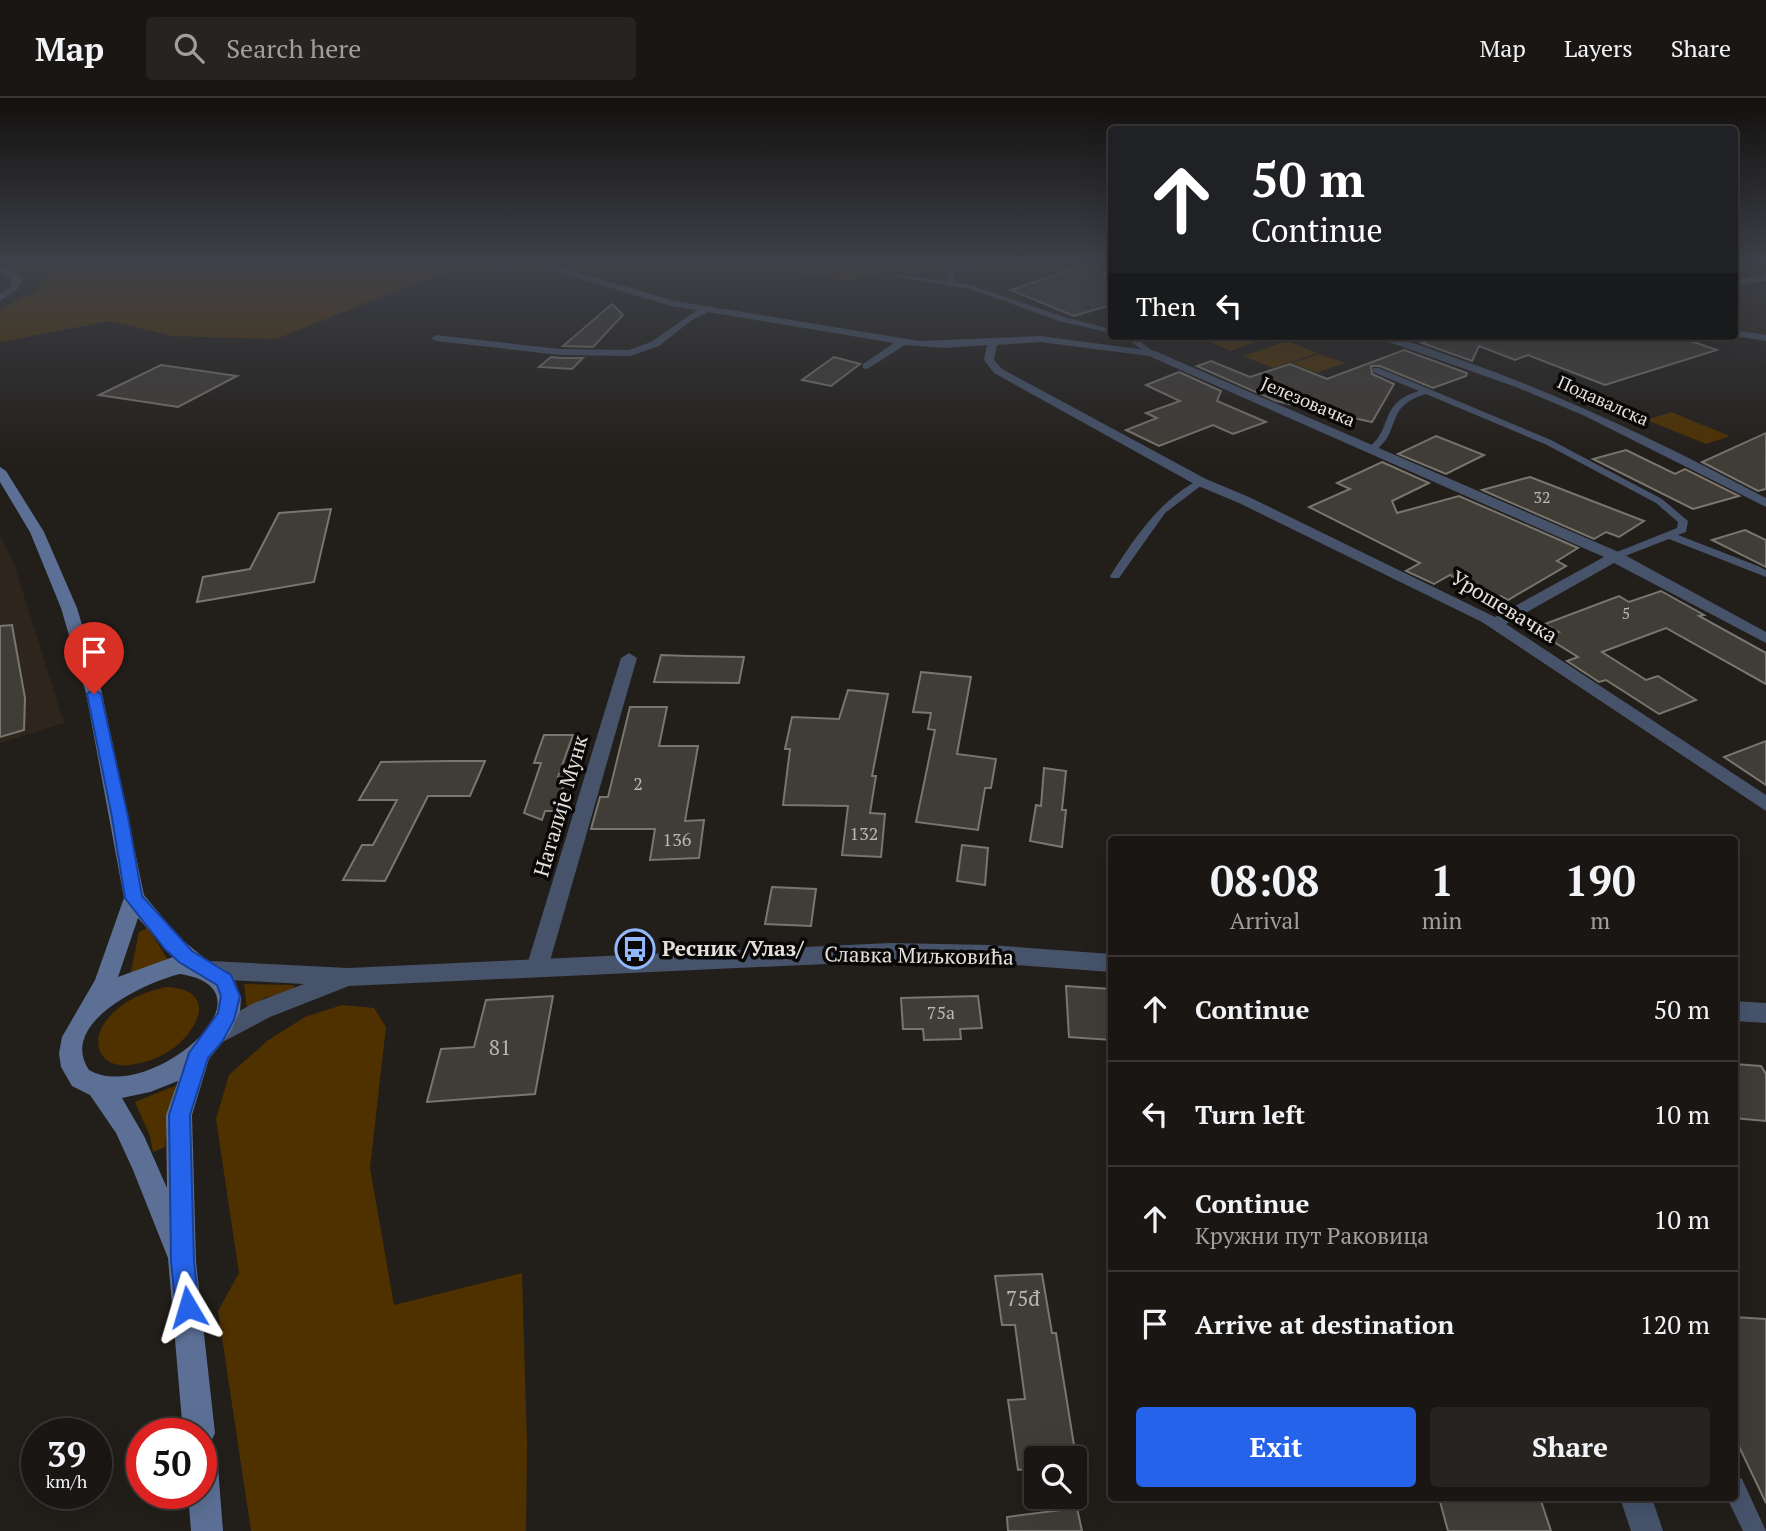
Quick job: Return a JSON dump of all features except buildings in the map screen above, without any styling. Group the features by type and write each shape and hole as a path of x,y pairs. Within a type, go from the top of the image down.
{"main road":[{"path":"0,471 37,532 78,634 104,736 134,898 172,944 225,980 230,996 227,1015 207,1044 179,1115 183,1262 199,1418"},
{"path":"134,898 106,980 72,1041 69,1057 73,1071 83,1082 99,1088 122,1089 149,1082 176,1070 207,1044"},
{"path":"93,1007 124,985 158,969 180,965 206,968"},
{"path":"99,1088 117,1110 133,1139 183,1262"},
{"path":"205,1509 207,1531"}],"street":[{"path":"436,338 560,352 630,352 654,344 676,328"},
{"name":"Јелезовачка","path":"833,328 903,341 945,345 1052,340 1151,354 1616,556 1766,638"},
{"path":"1738,334 1766,338"},
{"name":"Подавалска","path":"1396,340 1498,376 1583,411 1659,445 1766,503"},
{"path":"867,366 903,341"},
{"name":"Урошевачка","path":"993,341 989,360 998,371 1201,482 1401,575 1494,624 1766,804"},
{"path":"1494,624 1616,556"},
{"name":"Наталије Мунк","path":"537,968 629,658"},
{"name":"Славка Миљковића","path":"206,968 348,977 890,952 991,954 1108,963"},
{"name":"Славка Миљковића","path":"207,1044 262,1010 348,977"},
{"path":"1738,1011 1766,1013"},
{"path":"1637,1501 1647,1531"}],"lane":[{"path":"1133,340 1151,354"},
{"path":"1376,370 1523,430 1659,501 1683,521 1682,530 1671,536 1616,556"},
{"path":"1372,449 1382,441 1400,402 1427,391"},
{"path":"1115,576 1157,515 1177,494 1201,482"},
{"path":"1671,536 1695,547 1720,553 1766,574"},
{"path":"1738,1495 1755,1531"}],"shaded area":[{"path":"0,328 75,328 0,342"},
{"path":"139,328 304,328 276,339 172,336"},
{"path":"1738,328 1766,328 1766,335 1738,330"},
{"path":"1205,340 1262,340 1231,351"},
{"path":"1287,341 1317,353 1273,368 1243,356"},
{"path":"1320,354 1345,363 1317,373 1292,363"},
{"path":"1671,412 1730,436 1706,444 1647,420"},
{"path":"0,536 13,561 64,723 0,743"},
{"path":"148,928 168,960 130,976 139,932"},
{"path":"244,984 293,985 296,991 264,998 247,1009"},
{"path":"166,987 181,989 192,994 197,1001 197,1018 185,1038 165,1054 142,1063 120,1065 105,1059 98,1046 98,1038 106,1021 133,998"},
{"path":"342,1005 374,1008 386,1027 370,1168 394,1305 522,1273 527,1444 526,1531 251,1531 218,1311 239,1273 216,1119 229,1075 267,1041 305,1017"},
{"path":"177,1085 168,1111 165,1147 153,1152 150,1136 135,1102"}],"place":[{"name":"Ресник /Улаз/","path":"635,949"}],"route":[{"path":"94,694 134,898 158,929 186,957 225,980 230,996 227,1015 215,1036 199,1053 179,1115 183,1262 188,1307"}]}
